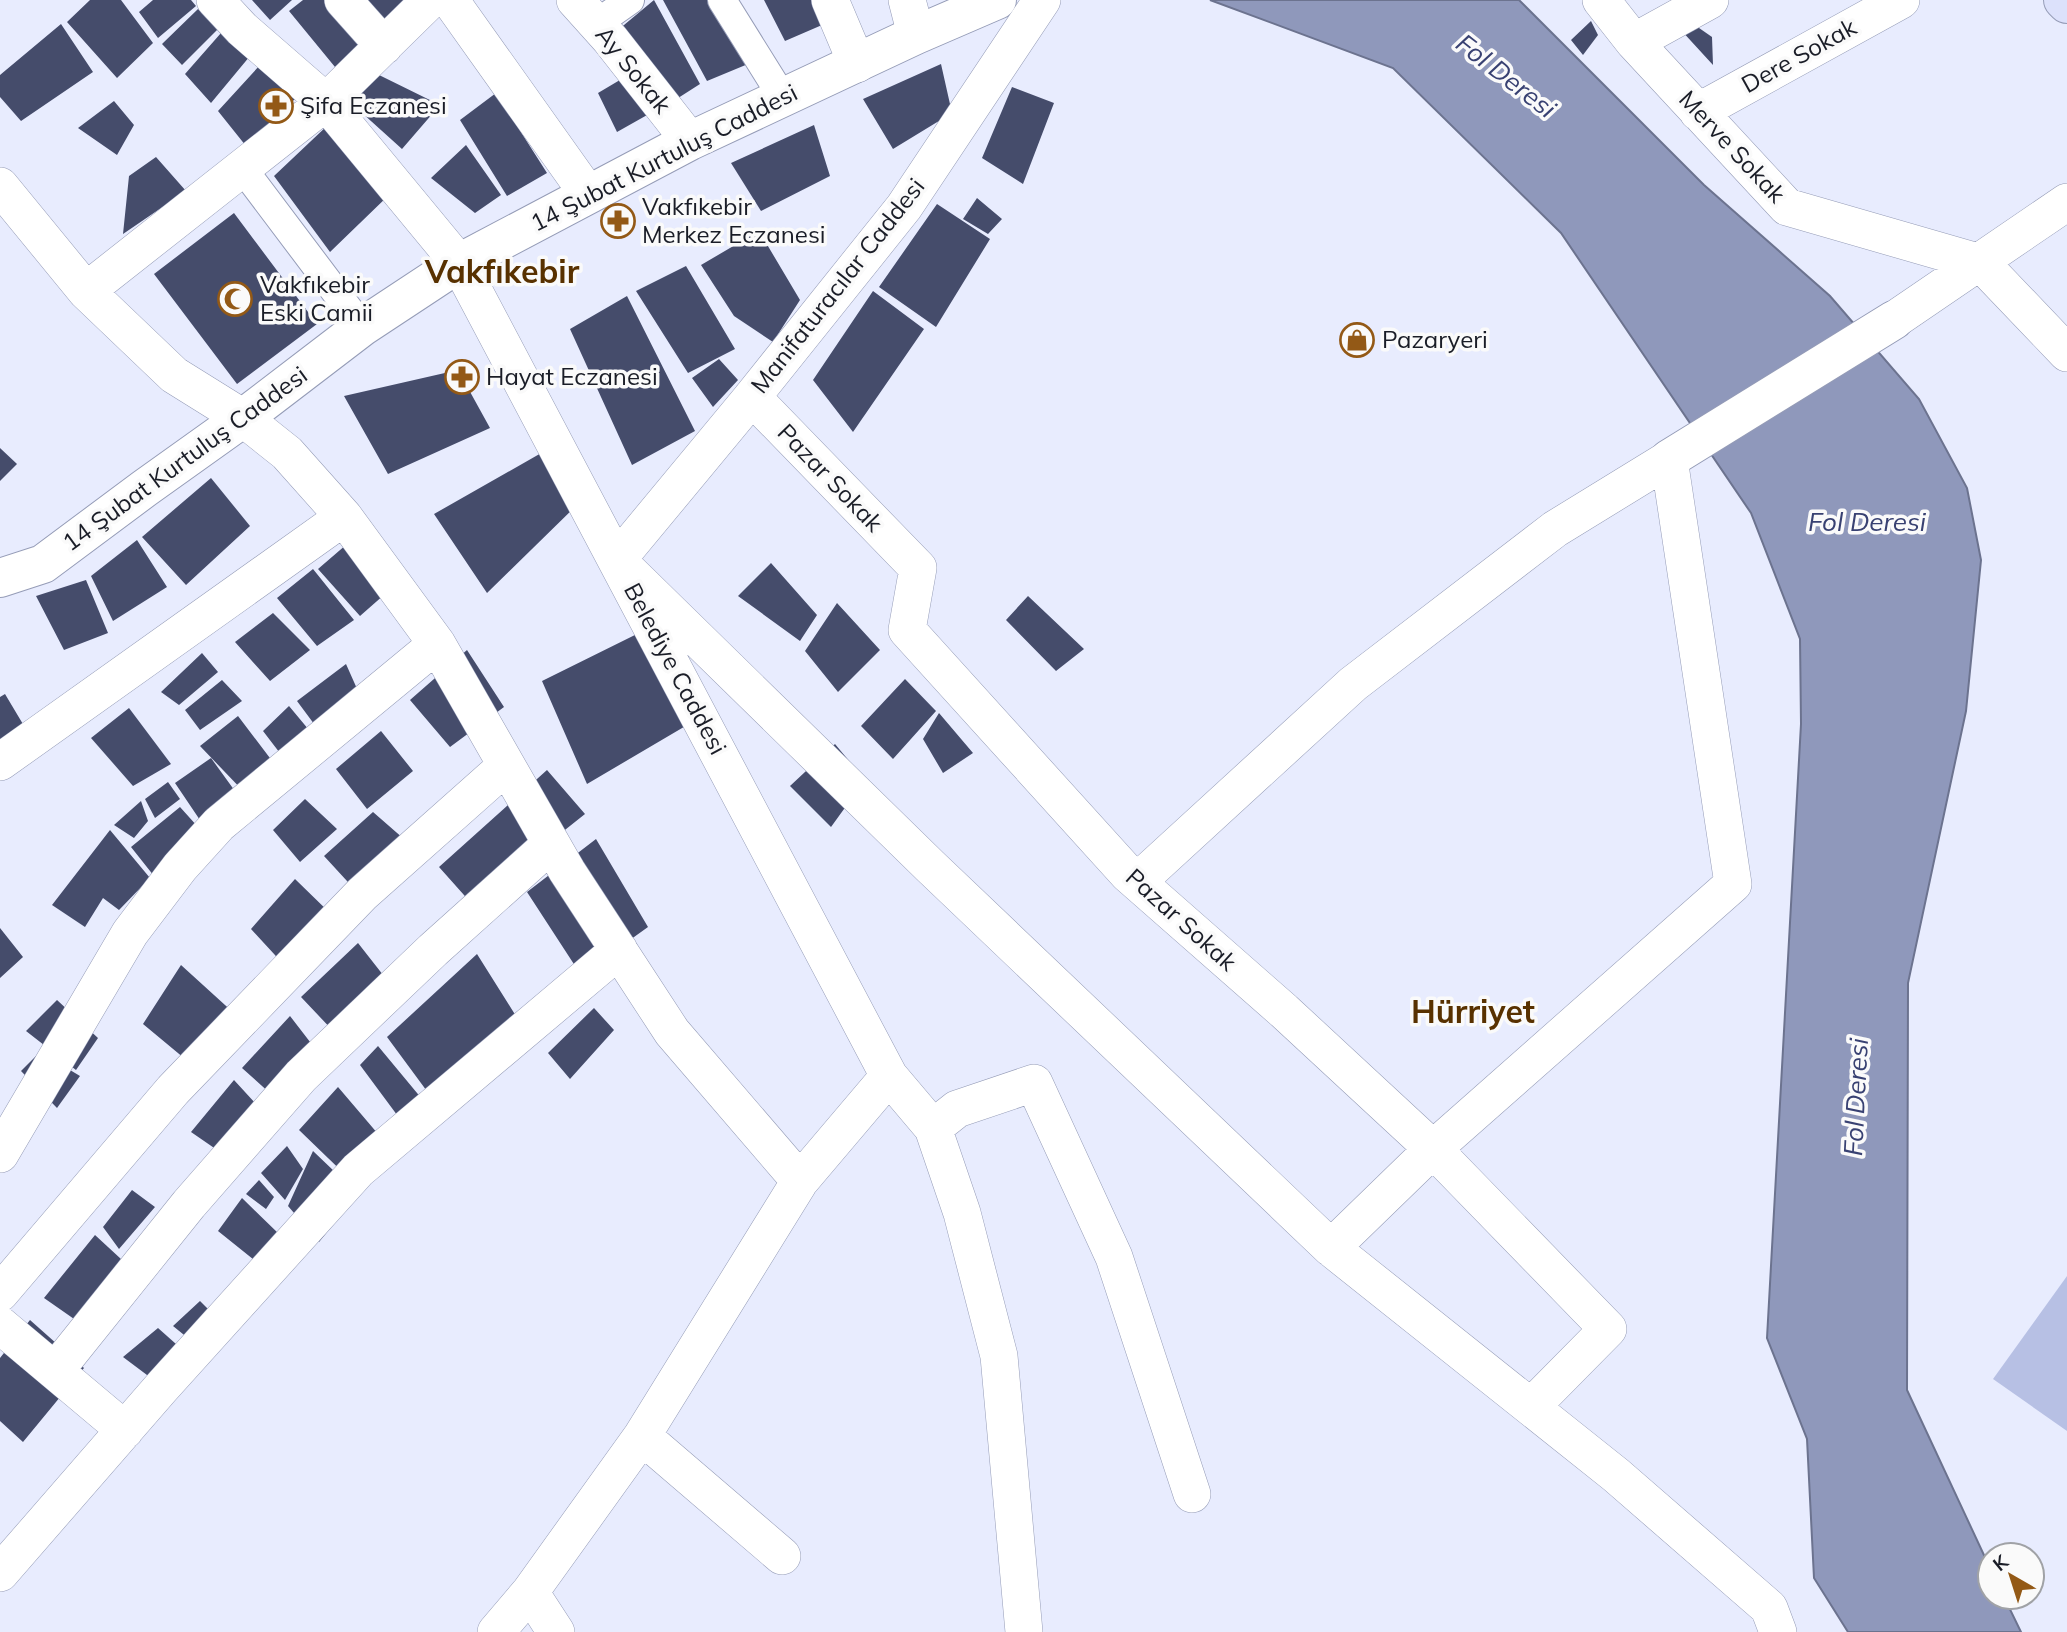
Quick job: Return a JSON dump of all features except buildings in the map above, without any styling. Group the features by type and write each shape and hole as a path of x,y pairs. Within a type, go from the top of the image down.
{"main road":[{"path":"2063,0 2067,4"}],"street":[{"name":"Belediye Caddesi","path":"215,0 242,29 326,102 459,263 889,1076 933,1128"},
{"path":"343,0 384,46"},
{"path":"86,291 326,102 430,0"},
{"path":"450,0 588,194"},
{"path":"586,12 631,0"},
{"path":"722,0 783,98"},
{"path":"830,0 857,64"},
{"name":"14 Şubat Kurtuluş Caddesi","path":"0,578 43,564 362,327 459,263 690,141 857,64 912,18 997,0"},
{"name":"Manifaturacılar Caddesi","path":"617,560 904,207 1042,0"},
{"name":"Merve Sokak","path":"1601,0 1634,42 1787,207 1981,262"},
{"path":"1634,42 1710,0"},
{"name":"Dere Sokak","path":"1698,111 1901,0"},
{"name":"Ay Sokak","path":"586,12 690,141"},
{"path":"243,169 362,327"},
{"path":"0,186 86,291 173,375 243,418 288,453 344,517 437,644 551,844 673,1032 800,1181"},
{"path":"1137,882 1353,684 1555,529 1894,320 2067,202"},
{"path":"1981,262 2067,353"},
{"name":"Pazar Sokak","path":"751,397 918,568 906,630 1137,882 1284,1011 1433,1149 1608,1329 1531,1407"},
{"path":"1331,1248 1433,1149 1733,884 1669,459"},
{"path":"0,762 344,517"},
{"path":"617,560 930,866 1331,1248 1616,1475 1769,1608 1778,1632"},
{"path":"4,1136 130,933 180,867 219,824 437,644"},
{"path":"0,1293 173,1090 362,894 506,766"},
{"path":"55,1371 189,1204 301,1076 433,950 551,844"},
{"path":"0,1573 358,1170 619,950"},
{"path":"496,1632 530,1592 642,1436 800,1181 889,1076"},
{"path":"1024,1632 999,1356 962,1213 933,1128 957,1109 1034,1083 1114,1257 1192,1494"},
{"path":"0,1325 125,1430"},
{"path":"642,1436 782,1556"},
{"path":"530,1592 556,1632"}],"shaded area":[{"path":"2067,1276 2067,1431 1993,1379"}],"water":[{"name":"Fol Deresi","path":"1210,0 1519,0 1704,185 1830,296 1919,399 1967,488 1981,560 1966,711 1908,983 1907,1390 1977,1541 1976,1611 2011,1611 2021,1632 1848,1632 1814,1578 1807,1439 1767,1338 1801,724 1800,639 1751,513 1561,233 1393,68"}],"place":[{"name":"Şifa Eczanesi","path":"276,106"},
{"name":"Vakfıkebir Merkez Eczanesi","path":"618,221"},
{"name":"Vakfıkebir Eski Camii","path":"235,299"},
{"name":"Pazaryeri","path":"1357,340"},
{"name":"Hayat Eczanesi","path":"462,377"}],"district":[{"name":"Vakfıkebir","path":"502,272"},
{"name":"Hürriyet","path":"1473,1012"}]}
